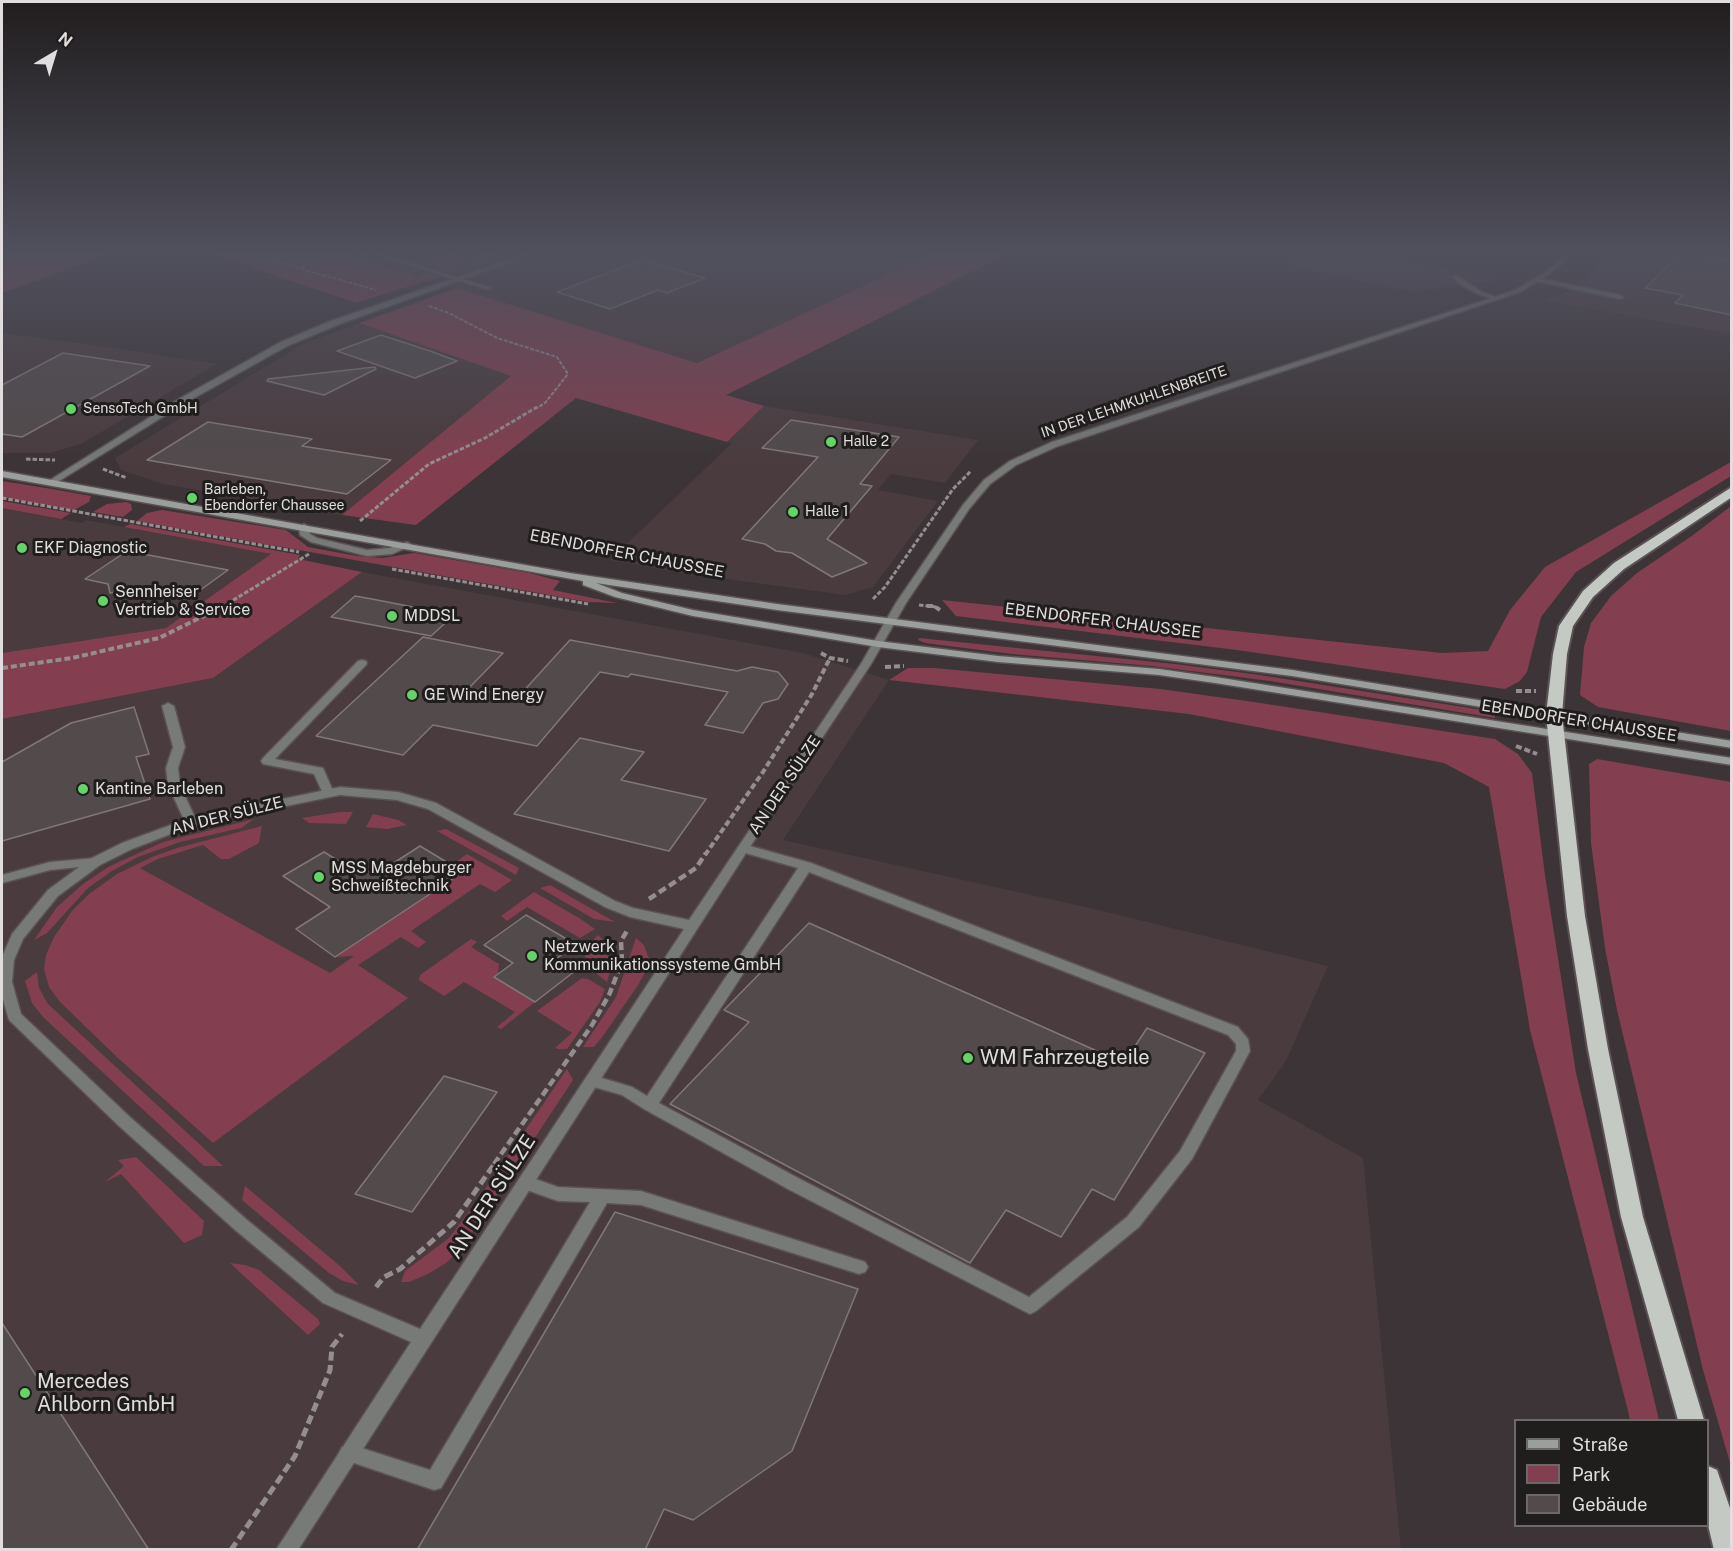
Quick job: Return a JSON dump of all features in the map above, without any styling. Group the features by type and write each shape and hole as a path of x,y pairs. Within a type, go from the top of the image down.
{"highway":[{"path":"1691,1419 1632,1217 1598,1049 1576,916 1565,802 1554,725 1560,654 1566,626 1588,594 1619,566 1731,491"},
{"path":"1709,1486 1728,1550"}],"main road":[{"name":"EBENDORFER CHAUSSEE","path":"2,474 570,576 890,622 1292,673 1731,762"},
{"name":"EBENDORFER CHAUSSEE","path":"570,576 647,603 878,644 1008,660 1170,674 1554,725 1679,736 1731,745"}],"street":[{"path":"51,482 82,465 164,412 284,344 341,322"},
{"name":"IN DER LEHMKUHLENBREITE","path":"878,644 901,603 977,493 998,472 1031,453 1096,430 1422,322"},
{"path":"304,527 305,535 314,540 367,553 392,551 407,545"},
{"name":"AN DER SÜLZE","path":"286,1550 878,644"},
{"path":"328,793 320,771 267,761 362,663"},
{"path":"168,706 179,747 172,768 174,785 191,822"},
{"name":"AN DER SÜLZE","path":"424,1339 329,1298 133,1130 14,1016 5,982 7,960 17,937 52,893 95,862 127,846 191,822 328,793 363,791 398,796 432,806 610,904 638,914 693,926"},
{"path":"592,1081 627,1091 648,1105 804,1190 1030,1306 1133,1222 1186,1155 1243,1051 1244,1043 1233,1031 806,866 743,848"},
{"path":"2,879 50,866 95,862"},
{"path":"648,1105 806,866"},
{"path":"527,1183 558,1194 641,1198 859,1267"},
{"path":"349,1453 434,1480 602,1197"}],"path":[{"path":"368,525 357,523 429,464 485,438 545,404 568,374 556,357 497,338 467,322"},
{"path":"25,459 55,460 112,471 132,481"},
{"path":"2,668 72,658 159,638 222,607 309,554"},
{"path":"864,601 873,599 934,606 947,614"},
{"path":"376,1287 384,1276 400,1269 454,1222 592,1024 609,995 622,962 621,941 647,900 696,868 763,772 812,694 830,658"},
{"name":"EBENDORFER CHAUSSEE","path":"1510,691 1534,691"},
{"path":"231,1550 295,1456 330,1370 332,1347 342,1334"}],"shaded area":[{"path":"563,322 785,322 697,363"},
{"path":"1666,322 1731,322 1731,334"},
{"path":"359,323 512,376 342,515 163,484 121,470 115,458 303,344"},
{"name":"SensoTech GmbH","path":"2,333 217,364 81,444 50,453 2,453"},
{"path":"764,406 978,440 945,483 891,474 878,490 938,501 873,587 845,595 682,573 610,560 732,443 727,442"},
{"name":"Sennheiser Vertrieb & Service","path":"2,508 82,523 86,520 272,554 166,628 2,653"},
{"path":"362,572 803,653 889,680 783,840 1090,908 1328,966 1286,1061 1258,1100 1363,1158 1401,1549 2,1550 2,719 213,678"}],"green space":[{"path":"567,322 697,363 785,322 871,322 726,395 764,406 727,442 576,398 416,525 342,515 511,376 359,323"},
{"path":"1731,462 1731,476 1576,572 1541,617 1527,672 1520,681 1505,689 1237,650 956,616 942,600 1442,653 1488,651 1510,610 1545,567"},
{"path":"2,481 91,496 89,502 74,510 2,497"},
{"path":"2,501 71,513 61,519 2,508"},
{"path":"126,502 131,504 132,510 123,517 93,512 107,504"},
{"path":"1731,506 1731,731 1598,707 1580,695 1584,647 1591,623 1611,596 1637,573"},
{"path":"162,510 286,530 308,547 357,556 382,558 414,553 529,573 560,581 553,590 617,603 588,602 137,521 147,513"},
{"path":"130,524 300,555 298,559 362,572 213,678 2,719 2,653 166,628 271,554 124,527"},
{"path":"919,638 1260,675 1495,712 1495,718 1270,681 1152,666 1012,654 925,643 918,640"},
{"path":"908,668 934,668 1160,689 1495,739 1518,754 1532,773 1545,875 1576,1073 1659,1419 1630,1419 1530,1030 1489,787 1444,763 1189,714 889,680"},
{"path":"1597,759 1731,782 1731,1466 1703,1370 1617,1010 1605,948 1591,843 1589,764"},
{"path":"353,812 346,824 309,823 302,818"},
{"path":"373,814 398,820 407,825 387,829 366,827"},
{"path":"254,819 241,828 180,842 138,857 112,871 88,888 47,933 34,940 57,907 83,884 110,866 163,842"},
{"path":"262,826 259,843 229,859 221,859 203,845 158,859 140,868 330,973 354,956 335,957 462,872 452,865 467,854 512,880 495,892 480,884 411,931 426,942 418,948 401,937 358,965 408,998 213,1143 118,1058 60,1002 49,987 44,969 46,955 54,937 72,911 89,894 117,874 177,848"},
{"path":"446,829 519,868 516,875 437,831"},
{"path":"550,885 615,922 594,919 540,888"},
{"path":"534,892 595,929 580,938 527,907 507,921 501,916"},
{"path":"598,935 616,953 607,982 591,969 585,956 586,947"},
{"path":"636,938 644,945 649,959 647,969 594,1047 583,1047 616,997"},
{"path":"471,939 477,942 471,947 499,964 498,974 495,977 535,1002 501,1029 497,1027 515,1012 464,982 444,996 419,980 420,975"},
{"path":"37,972 39,988 48,1004 223,1166 204,1166 43,1017 32,1003 25,981"},
{"path":"582,978 605,989 600,1002 567,1049 557,1049 556,1047 572,1033 537,1011"},
{"path":"567,1069 573,1080 462,1248 446,1263 428,1274 409,1282 401,1282 405,1271 449,1238"},
{"path":"136,1157 204,1221 202,1235 184,1243 121,1174 105,1182 124,1166 118,1160"},
{"path":"245,1186 340,1266 359,1285 343,1281 329,1273 242,1200"},
{"path":"230,1263 259,1270 318,1319 320,1324 308,1335"}],"building":[{"path":"381,335 457,361 415,378 337,351"},
{"path":"63,353 150,366 22,437 2,434 2,385"},
{"path":"375,367 376,369 324,395 267,381 268,379"},
{"path":"791,420 899,437 860,484 872,486 827,539 867,563 832,577 792,553 776,551 765,544 742,539 818,457 762,448"},
{"path":"208,422 312,439 302,446 391,460 347,494 147,460"},
{"path":"127,551 228,570 188,599 133,589 110,593 108,584 85,579"},
{"name":"MDDSL","path":"355,596 454,615 431,636 331,617"},
{"path":"423,637 503,653 469,688 518,697 570,640 737,671 752,667 778,672 788,684 778,699 763,703 743,733 705,725 728,692 631,674 628,677 600,672 537,746 433,725 403,755 316,736"},
{"path":"134,707 149,754 136,757 150,799 2,841 2,762 71,723"},
{"path":"580,738 644,752 621,780 706,799 669,851 514,814"},
{"path":"420,846 463,872 335,957 296,929 330,907 283,876 324,852 355,871 362,867 375,875"},
{"name":"Netzwerk Kommunikationssysteme GmbH","path":"526,915 575,944 555,960 575,971 535,1002 494,977 513,963 484,945"},
{"path":"809,923 1124,1063 1147,1028 1205,1053 1114,1200 1092,1189 1061,1237 1006,1210 970,1263 670,1104 749,1022 724,1010"},
{"path":"444,1076 497,1092 412,1212 355,1194"},
{"path":"615,1212 858,1289 792,1451 693,1520 664,1509 645,1550 417,1550"},
{"path":"2,1323 149,1550 2,1550"}],"place":[{"name":"SensoTech GmbH","path":"71,409"},
{"name":"Halle 2","path":"831,442"},
{"name":"Barleben, Ebendorfer Chaussee","path":"192,498"},
{"name":"Halle 1","path":"793,512"},
{"name":"EKF Diagnostic","path":"22,548"},
{"name":"Sennheiser Vertrieb & Service","path":"103,601"},
{"name":"MDDSL","path":"392,616"},
{"name":"GE Wind Energy","path":"412,695"},
{"name":"Kantine Barleben","path":"83,789"},
{"name":"MSS Magdeburger Schweißtechnik","path":"319,877"},
{"name":"Netzwerk Kommunikationssysteme GmbH","path":"532,956"},
{"name":"WM Fahrzeugteile","path":"968,1058"},
{"name":"Mercedes Ahlborn GmbH","path":"25,1393"}]}
